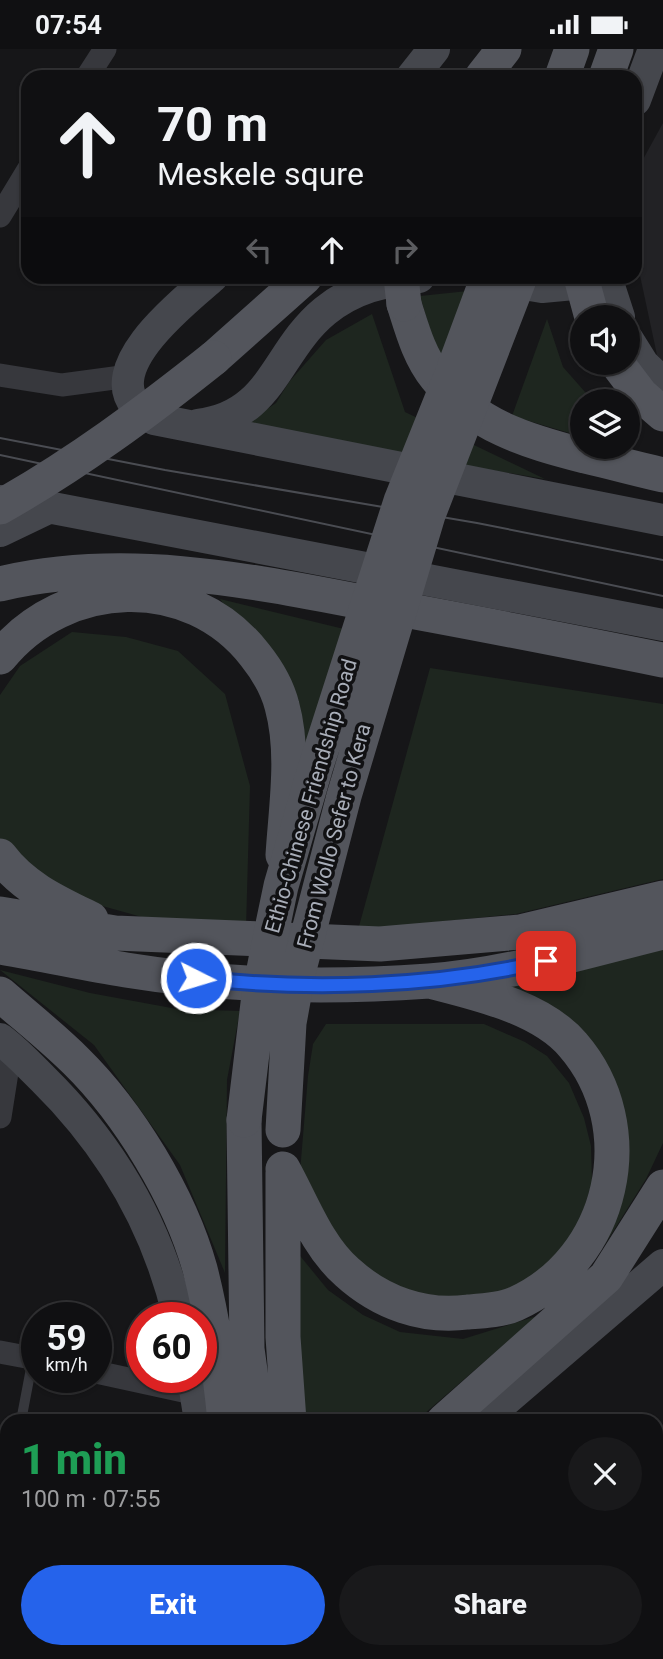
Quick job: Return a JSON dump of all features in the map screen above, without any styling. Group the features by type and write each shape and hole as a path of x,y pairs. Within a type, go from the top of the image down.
{"main road":[{"path":"418,70 434,49"},
{"path":"488,70 504,49"},
{"path":"564,70 572,49"},
{"path":"608,70 616,49"},
{"path":"642,81 654,49"},
{"path":"204,284 160,325 132,358 130,396 136,406 153,419 663,520"},
{"path":"0,507 58,474 113,436 214,358 297,284"},
{"path":"186,426 216,423 241,413 268,384 323,312 342,299 376,284"},
{"name":"Ethio-Chinese Friendship Road","path":"256,1414 247,1349 244,1120 259,995 281,886 315,769 401,501 452,374 483,284"},
{"name":"From Wollo Sefer to Kera","path":"288,1414 283,1337 283,1130 289,1023 298,973 344,796 428,515 517,284"},
{"path":"521,284 542,288 564,284"},
{"path":"598,284 600,305"},
{"path":"408,286 415,340 435,376 465,409 512,435 535,443 663,475"},
{"path":"640,359 663,383"},
{"path":"626,375 641,395 663,414"},
{"path":"0,502 48,508 663,625"},
{"path":"0,531 48,508"},
{"path":"0,584 24,578 96,571 171,572 262,583 663,660"},
{"path":"0,657 15,639 38,623 64,608 93,597 127,594 161,596 200,609 224,622 248,645 270,674 282,706 288,750 281,886"},
{"path":"0,856 25,883 115,933"},
{"path":"0,914 115,933 380,944 520,932 663,898"},
{"path":"0,947 128,970 218,980 335,984 430,981 528,965 663,932"},
{"path":"283,1169 321,1240 346,1271 375,1293 408,1308 444,1315 513,1305 548,1286 576,1259 597,1224 609,1189 613,1159 611,1122 598,1085 573,1044 539,1019 499,999 430,981"},
{"path":"0,994 76,1061 143,1143 174,1204 199,1267 218,1350 224,1414"},
{"path":"5,1043 84,1121 127,1181 152,1232 174,1302"},
{"path":"606,1277 663,1187"},
{"path":"452,1414 663,1229"},
{"path":"489,1414 663,1265"}],"street":[{"path":"92,70 105,49"},
{"path":"0,216 21,182"},
{"path":"0,375 62,385 129,376"},
{"path":"0,1117 5,1043"},
{"path":"0,1352 21,1356"},
{"path":"112,1376 197,1397"}],"lane":[{"path":"23,1414 28,1393"}],"shaded area":[{"path":"663,123 663,361 657,355 642,284 642,161"},
{"path":"468,291 441,367 420,296"},
{"path":"372,314 405,412 545,479 239,428 276,403 289,382 326,340"},
{"path":"547,319 563,367 582,389 570,389 570,433 512,416"},
{"path":"220,599 344,629 297,768 275,679"},
{"path":"72,632 126,637 178,651 225,694 250,786 246,928 149,919 63,895 0,840 0,695 20,666"},
{"path":"430,668 663,704 663,879 516,914 358,930"},
{"path":"663,946 663,1143 646,1179 604,1246 619,1181 616,1107 498,987"},
{"path":"0,970 90,993 177,1009 240,1011 227,1080 225,1273 180,1165 94,1045"},
{"path":"326,1024 484,1024 525,1042 547,1056 569,1083 584,1118 591,1146 592,1183 579,1224 554,1260 517,1286 472,1301 368,1285 326,1242 300,1172 313,1044"},
{"path":"292,1246 328,1290 363,1315 400,1332 463,1339 537,1316 424,1414 297,1414"}],"tram line":[{"path":"0,438 165,470 477,523 663,560"},
{"path":"0,455 663,596"}],"route":[{"path":"196,978 335,984 430,981 546,961"}]}
